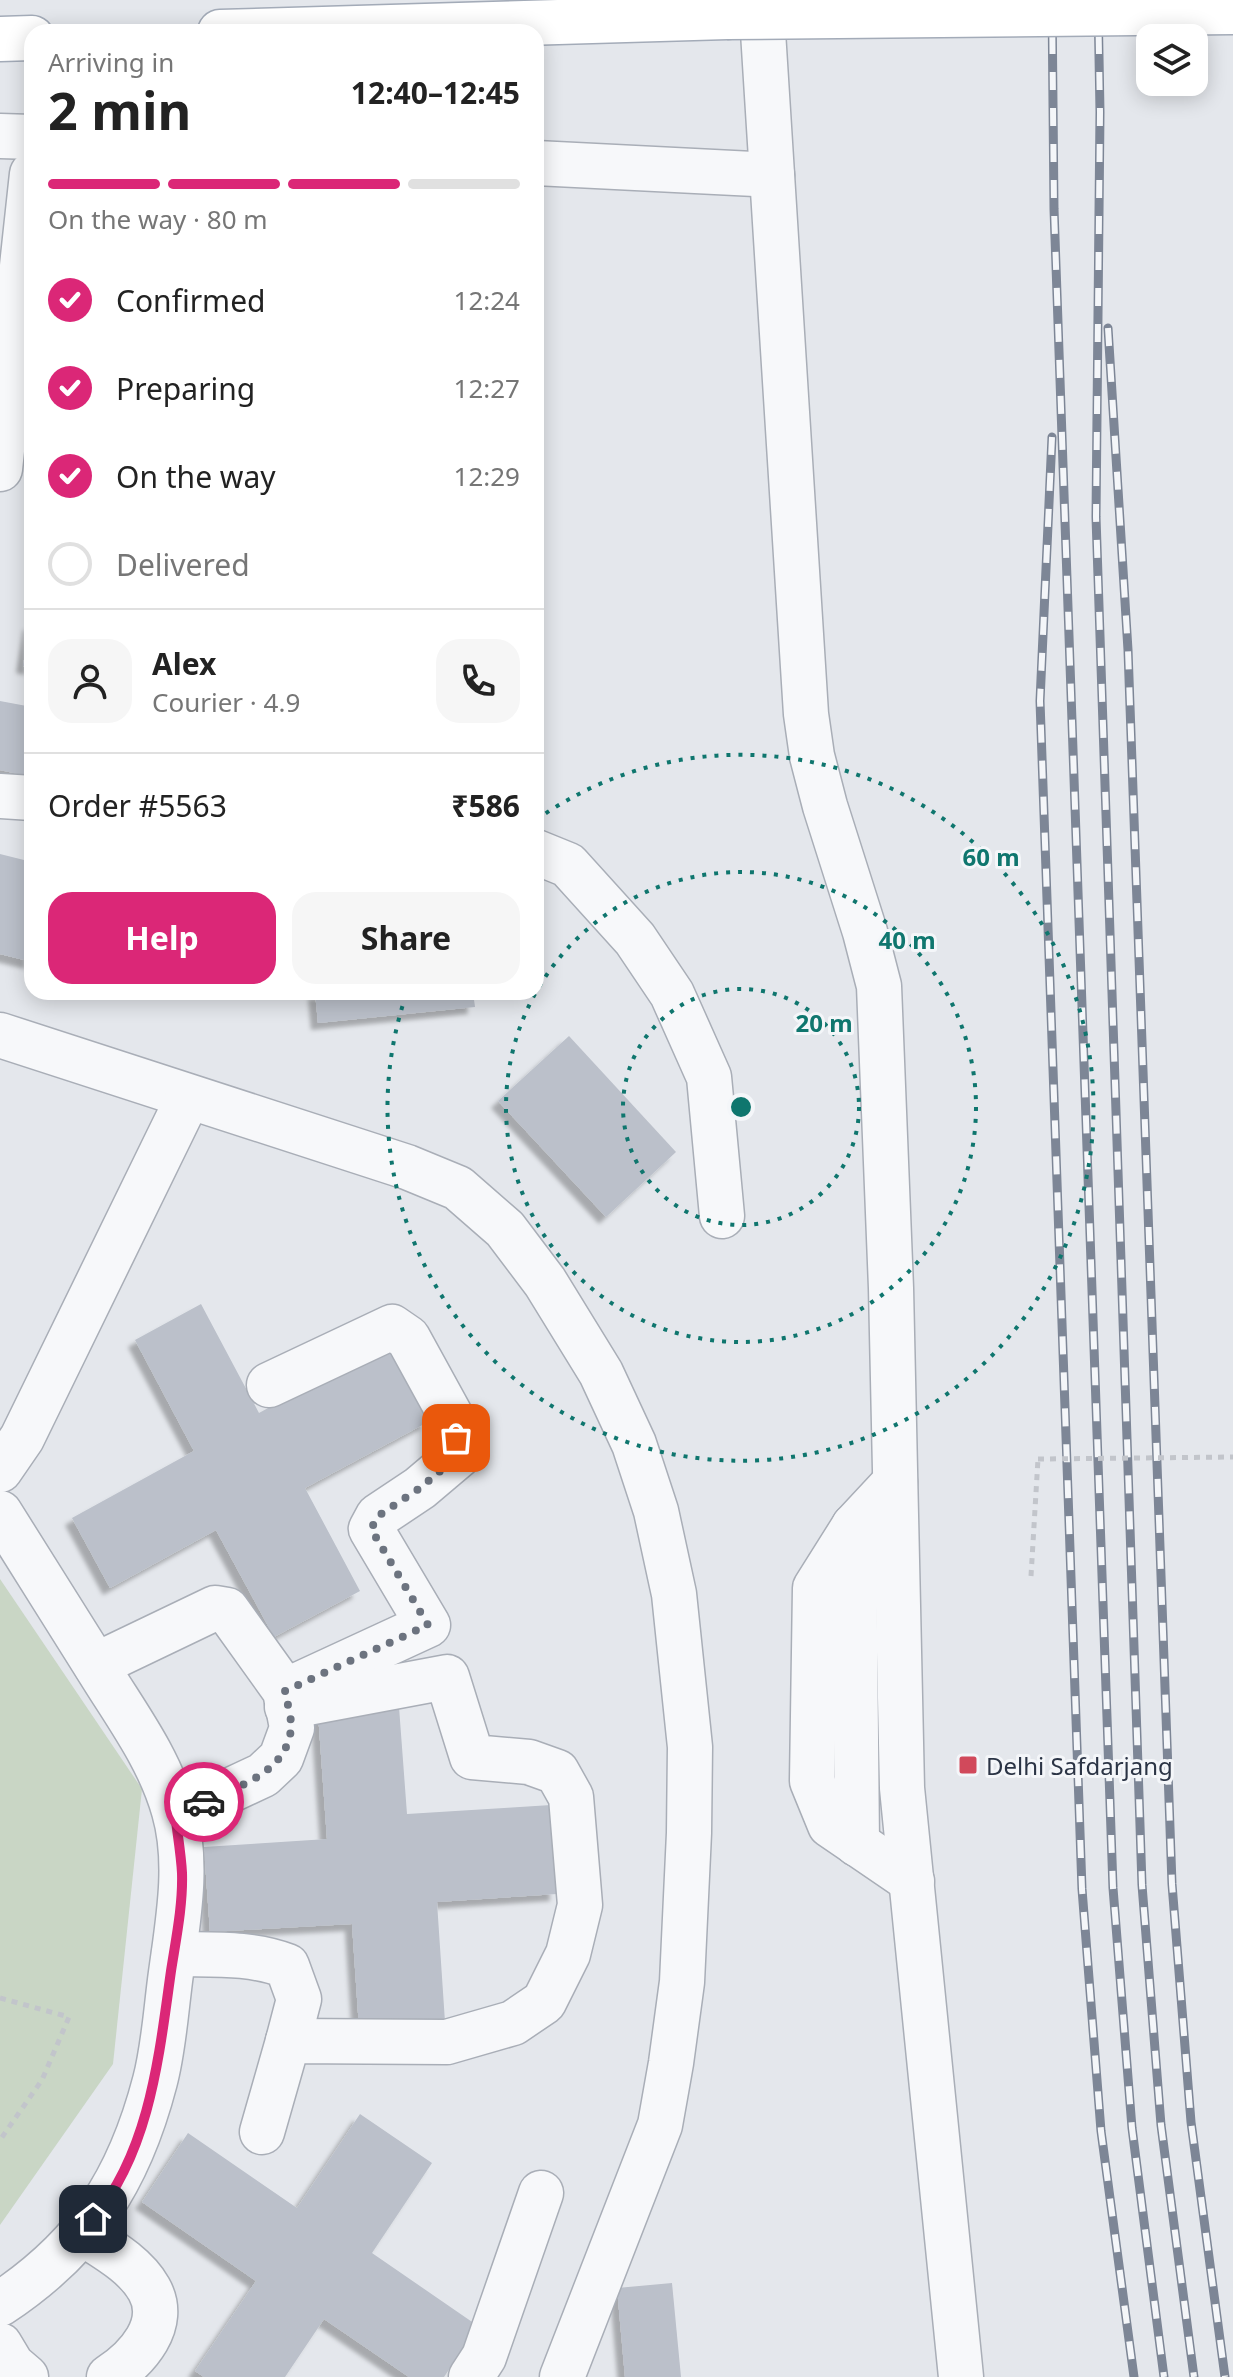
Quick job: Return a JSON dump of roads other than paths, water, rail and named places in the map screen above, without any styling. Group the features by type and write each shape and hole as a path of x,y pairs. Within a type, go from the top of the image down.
{"main road":[{"path":"395,24 744,8 1233,12"},
{"path":"0,39 24,38"}],"street":[{"path":"744,8 772,175 806,714 812,756 825,806 879,986 902,1788 961,2377"},
{"path":"0,136 24,137"},
{"path":"544,163 772,175"},
{"path":"0,469 24,248"},
{"path":"0,796 24,798"},
{"path":"544,855 568,865 635,939 672,994 709,1077 722,1216"},
{"path":"0,1035 407,1167 458,1188 505,1229 545,1282 601,1373 634,1444 656,1511 674,1594 690,1747 682,1982 660,2125 562,2377"},
{"path":"0,1470 22,1438 188,1098"},
{"path":"269,1385 392,1327 408,1338 453,1420 459,1455 420,1488 378,1516 371,1529 428,1625 286,1699"},
{"path":"895,1482 854,1526 857,1844 912,1881"},
{"path":"0,1513 154,1757 175,1812 182,1875 156,2079 133,2150 104,2206 68,2250 32,2283 0,2304"},
{"path":"96,1665 215,1608 227,1610 286,1699 292,1728 281,1758 263,1775 203,1803 175,1812"},
{"path":"286,1699 447,1677 472,1757 529,1762 557,1772 571,1797 580,1905 568,1954 544,2002 513,2023 447,2042 288,2041"},
{"path":"174,1954 252,1957 270,1959 287,1966 299,1999 262,2132"},
{"path":"471,2377 484,2357 541,2193"},
{"path":"82,2233 125,2262 150,2290 155,2316 148,2341 116,2375"},
{"path":"0,2345 12,2365 26,2377"}],"railway":[{"path":"1052,0 1054,209 1113,1888 1132,2128 1164,2377"},
{"path":"1098,0 1100,112 1096,517 1142,1885 1161,2125 1194,2377"},
{"path":"1108,328 1128,650 1172,1884 1191,2122 1225,2377"},
{"path":"1052,437 1040,701 1082,1889 1101,2131 1134,2377"}],"place":[{"name":"Delhi Safdarjang","path":"968,1765"}]}
